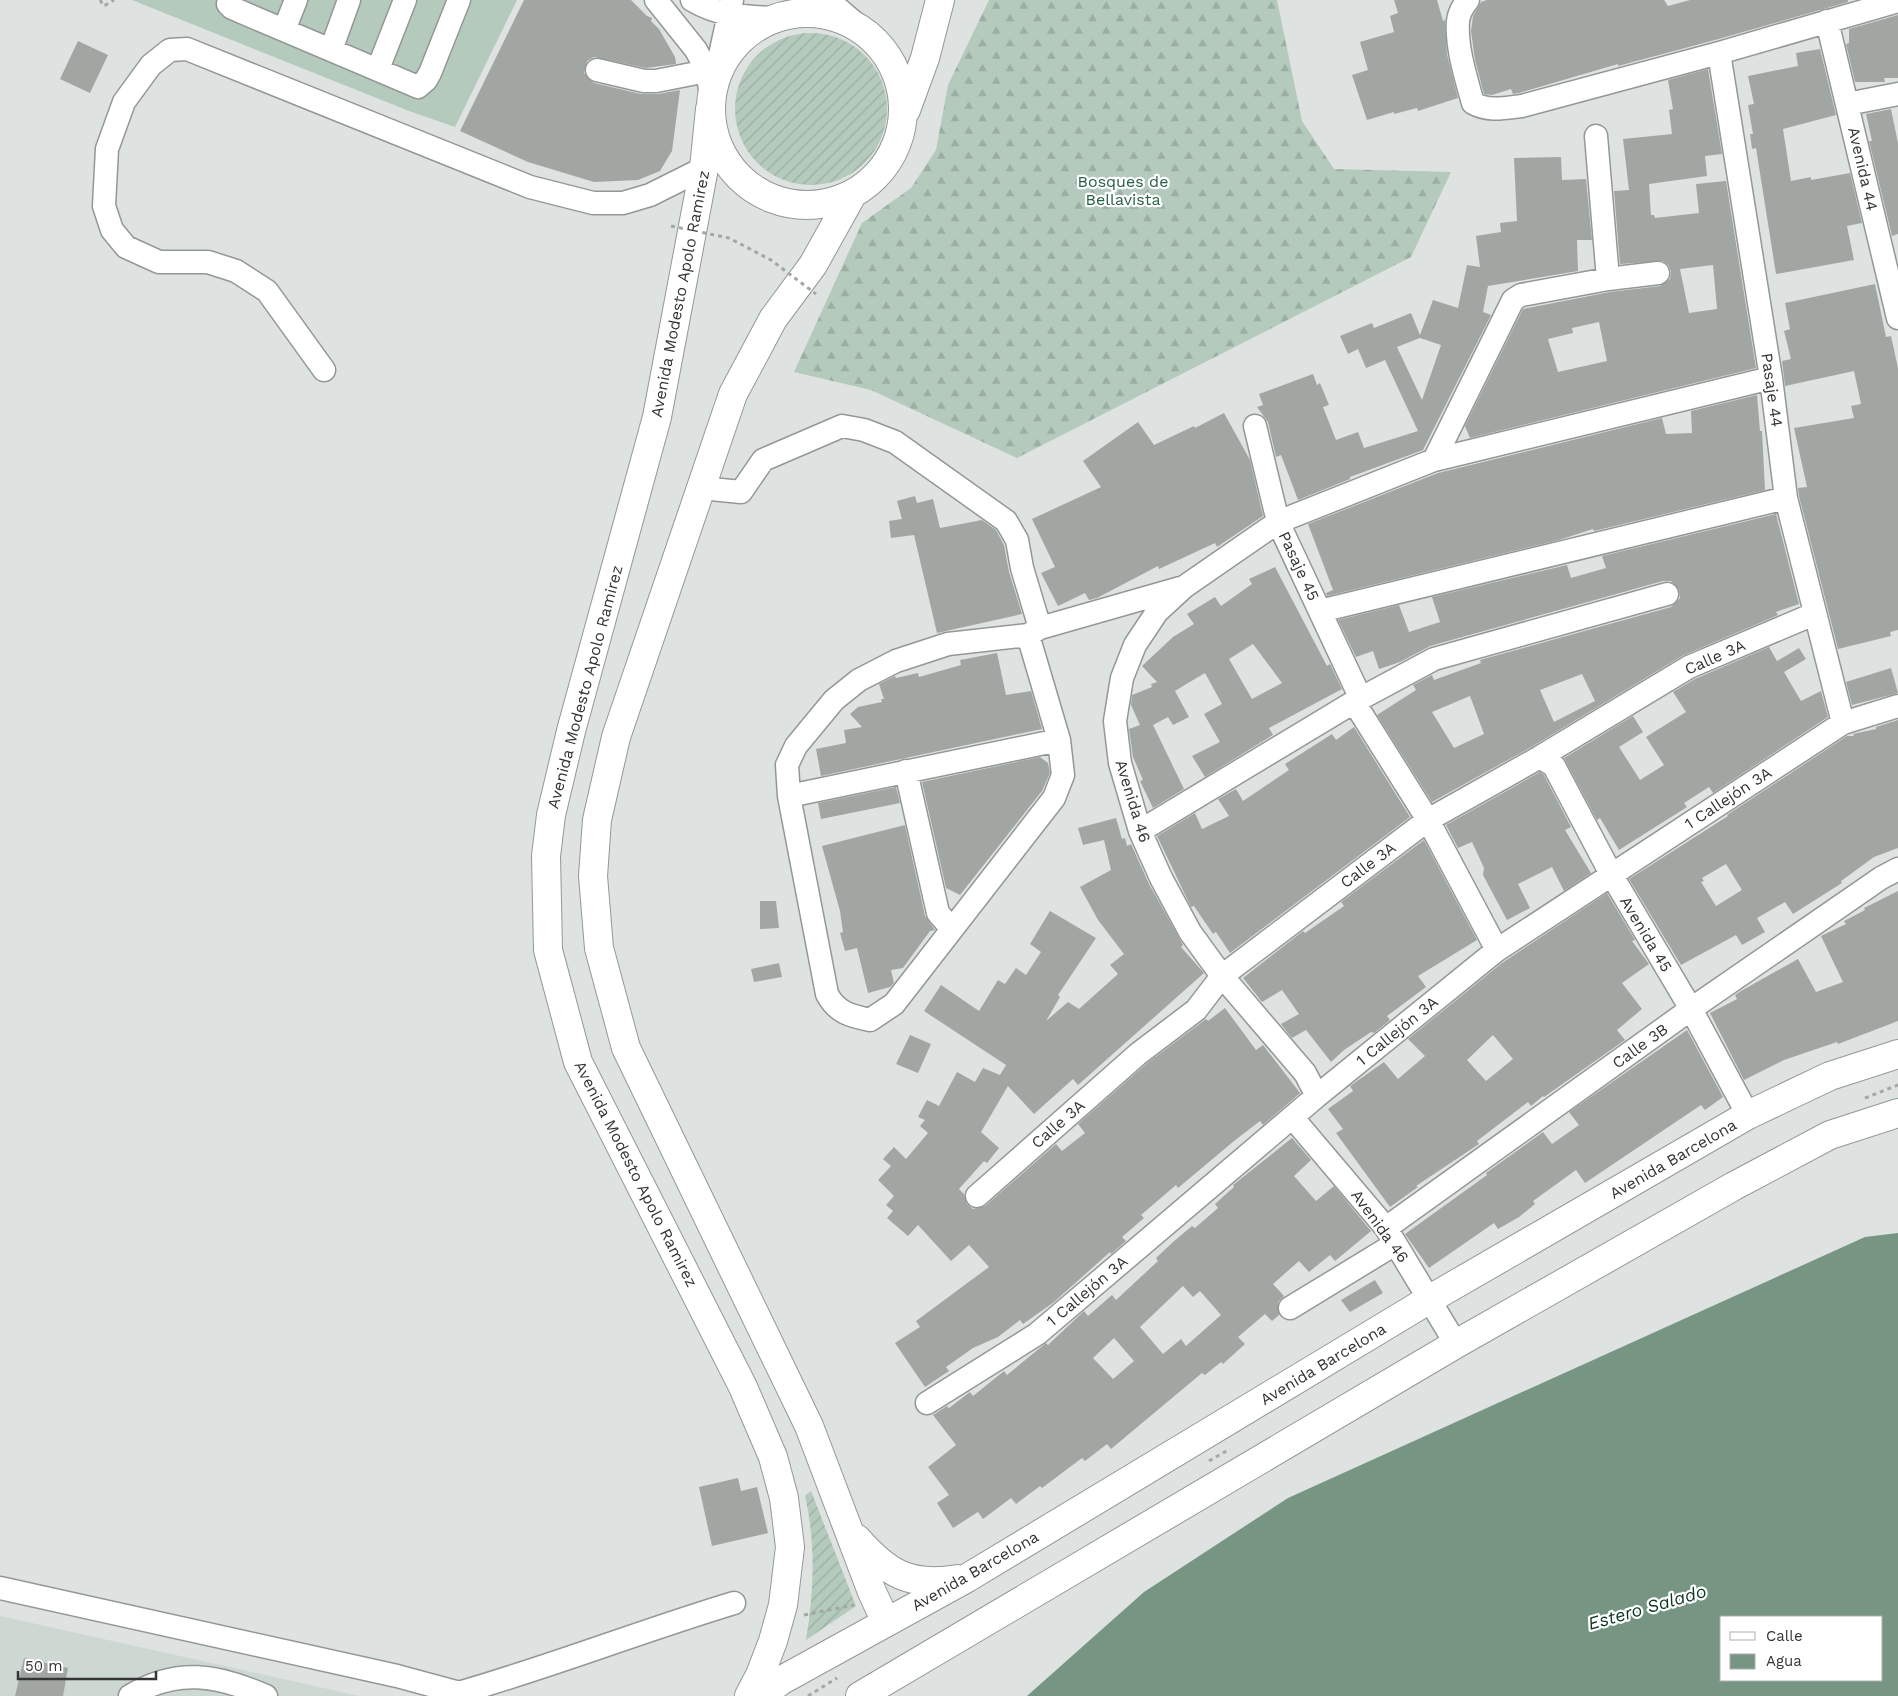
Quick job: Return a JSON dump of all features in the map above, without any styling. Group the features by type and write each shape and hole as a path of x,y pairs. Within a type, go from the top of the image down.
{"main road":[{"path":"808,0 749,32 728,52 711,88 715,141 731,170 756,192 787,204 820,205 852,195 883,169 896,148 904,116 925,58 940,0"},
{"path":"778,17 813,13 843,19 869,35 890,58 902,86 904,116"},
{"name":"Avenida Modesto Apolo Ramirez","path":"711,88 704,168 657,417 571,731 551,816 546,856 548,950 578,1062 744,1387 773,1457 784,1498 790,1547 783,1605 773,1641 760,1675 749,1696"},
{"path":"852,195 813,265 773,319 733,394 616,737 598,820 594,876 599,948 626,1048 810,1426 872,1592 886,1622"},
{"name":"Avenida Barcelona","path":"760,1696 782,1680 967,1578 1430,1300 1748,1115 1830,1076 1898,1054"},
{"path":"860,1696 1456,1344 1734,1186 1830,1135 1898,1113"},
{"path":"848,1529 872,1556 891,1572 913,1581 935,1583 967,1578"}],"street":[{"path":"229,0 232,8 418,87 426,80 459,0"},
{"path":"284,30 296,0"},
{"path":"331,50 349,0"},
{"path":"378,70 405,0"},
{"path":"656,0 696,50 711,88"},
{"path":"692,0 708,10 731,8 778,17"},
{"path":"828,0 869,35"},
{"path":"1468,0 1458,19 1459,38 1473,103 1481,107 1494,109 1522,106 1719,53 1898,1"},
{"path":"711,88 731,8"},
{"name":"Avenida 44","path":"1827,21 1898,318"},
{"path":"324,370 267,291 236,271 208,262 159,262 126,247 112,230 104,206 107,149 124,102 151,65 170,50 187,49 530,187 593,203 623,203 650,196 704,168"},
{"name":"Pasaje 44","path":"1719,53 1771,378 1786,498 1843,723"},
{"path":"596,70 644,81 711,88"},
{"path":"1847,104 1898,94"},
{"path":"1596,136 1608,279"},
{"path":"1434,460 1513,300 1521,295 1608,279 1658,274"},
{"name":"Avenida 46","path":"1317,1096 1305,1073 1222,976 1190,932 1161,878 1140,831 1120,763 1115,721 1122,678 1135,645 1157,612 1184,587 1278,522 1434,460 1771,378"},
{"path":"701,488 741,492 763,460 842,426 864,430 895,442 1006,521 1016,540 1034,631 1059,740 1063,775 1054,798 894,1004 870,1020 852,1016 833,1006 828,994 789,796 787,765 796,746 834,700 859,680 896,661 948,644 1034,631 1184,587"},
{"name":"Pasaje 45","path":"1254,426 1278,522 1320,611 1358,700 1428,820 1497,950"},
{"path":"1320,611 1786,498"},
{"path":"1140,831 1358,700 1434,659 1668,594"},
{"name":"Calle 3A","path":"977,1196 1138,1054 1196,1010 1222,976 1428,820 1540,757 1688,667 1814,614"},
{"name":"1 Callejón 3A","path":"927,1403 1037,1334 1317,1096 1497,950 1843,723 1898,706"},
{"path":"789,796 906,770 1059,740"},
{"name":"Avenida 45","path":"1540,757 1554,766 1611,874 1691,1009 1748,1115"},
{"path":"906,770 938,913 952,929"},
{"name":"Calle 3B","path":"1290,1308 1390,1236 1691,1009 1881,878 1898,869"},
{"name":"Avenida 46","path":"1292,1117 1390,1236 1456,1344"},
{"path":"0,1588 387,1674 454,1694 531,1672 671,1622 734,1602"},
{"path":"130,1696 146,1686 197,1675 266,1696"}],"path":[{"path":"100,0 104,6 114,0"},
{"path":"671,226 729,238 771,260 816,294"},
{"path":"1645,532 1668,594"},
{"path":"802,1615 861,1604 872,1592"}],"shaded area":[{"path":"0,1616 359,1696 0,1696"}],"green space":[{"path":"132,0 517,0 455,127 409,111"},
{"name":"Bosques de Bellavista","path":"989,0 1277,0 1302,121 1334,169 1451,172 1411,257 1017,458 871,390 794,372 862,223 911,188 936,150 948,85"},
{"path":"811,33 840,39 865,55 881,80 887,109 881,138 865,163 840,179 811,185 782,179 757,163 741,138 735,109 741,80 757,55 782,39"},
{"path":"811,1491 856,1606 806,1640 813,1568 809,1514 805,1496"}],"water":[{"name":"Estero Salado","path":"1898,1233 1898,1696 1027,1696 1144,1592 1288,1498 1865,1237"}],"building":[{"path":"524,0 631,0 647,16 652,18 651,21 659,29 675,57 676,64 646,68 594,57 587,61 584,73 594,83 641,94 658,94 680,90 672,151 660,171 638,180 594,182 528,162 460,131"},
{"path":"1394,0 1437,0 1443,21 1445,20 1447,54 1458,98 1418,111 1417,108 1394,114 1394,112 1367,120 1352,75 1368,70 1360,42 1394,32 1390,16 1398,13"},
{"path":"1487,0 1664,0 1668,6 1690,0 1848,0 1848,2 1715,40 1618,66 1618,64 1519,93 1513,94 1511,89 1492,95 1484,94 1475,60 1471,31 1473,16 1481,2"},
{"path":"1898,15 1898,78 1884,78 1885,82 1855,82 1846,44 1849,43 1849,29"},
{"path":"78,41 108,55 90,93 60,79"},
{"path":"1820,49 1836,115 1783,129 1791,181 1811,177 1811,180 1850,173 1862,223 1847,226 1854,260 1776,274 1756,148 1752,149 1750,134 1753,134 1748,105 1754,104 1748,76 1798,66 1796,53"},
{"path":"1708,69 1722,154 1705,156 1707,176 1649,184 1651,215 1654,215 1655,218 1699,213 1696,184 1726,181 1756,368 1470,438 1465,426 1523,309 1610,292 1660,286 1670,279 1671,271 1663,261 1620,264 1614,191 1629,190 1623,139 1672,134 1669,110 1673,109 1668,80","holes":["1713,265 1717,309 1689,313 1680,269","1599,322 1607,361 1558,372 1548,339 1573,333 1572,328"]},
{"path":"1891,109 1898,143 1898,234 1892,236 1869,141 1872,141 1866,114"},
{"path":"1561,157 1562,180 1586,179 1592,240 1577,240 1578,271 1488,286 1483,312 1491,315 1423,450 1350,477 1350,479 1298,500 1281,455 1276,457 1268,422 1257,407 1263,405 1259,394 1313,374 1317,385 1320,383 1329,405 1323,407 1336,440 1358,432 1364,448 1418,431 1385,360 1366,368 1358,349 1348,354 1340,336 1372,323 1374,328 1411,313 1420,335 1433,300 1458,308 1467,265 1480,267 1476,236 1501,232 1500,223 1517,221 1514,158","holes":["1420,338 1441,345 1422,400 1397,347"]},
{"path":"1875,284 1886,337 1891,336 1898,368 1898,630 1890,632 1891,636 1838,649 1799,496 1798,488 1807,487 1794,428 1854,418 1851,406 1861,404 1854,371 1785,386 1782,361 1791,359 1784,331 1790,329 1785,303"},
{"path":"1757,395 1760,431 1762,431 1765,490 1594,531 1593,529 1559,540 1327,596 1326,593 1333,590 1308,524 1438,473 1662,418 1666,434 1692,433 1691,411"},
{"path":"1224,413 1250,460 1263,516 1217,547 1215,543 1159,569 1158,566 1097,598 1089,600 1085,593 1058,606 1041,573 1055,567 1032,519 1101,487 1083,461 1138,422 1154,445 1194,426 1195,428"},
{"path":"915,496 917,503 933,499 940,528 982,520 996,530 1004,545 1009,572 1022,614 937,633 914,535 891,538 889,521 902,519 897,501"},
{"path":"1776,514 1799,604 1776,612 1778,615 1682,656 1533,746 1432,802 1377,715 1416,690 1413,685 1432,675 1434,680 1481,663 1480,660 1671,607 1680,598 1679,590 1671,581 1663,581 1430,646 1400,662 1379,669 1373,651 1356,657 1338,620 1399,605 1409,632 1440,622 1432,597 1567,565 1571,578 1606,568 1602,556","holes":["1582,674 1595,701 1554,722 1540,690","1470,696 1484,734 1454,748 1432,712"]},
{"path":"1275,567 1327,666 1330,664 1342,689 1269,728 1273,735 1205,777 1192,756 1220,742 1204,714 1222,704 1205,673 1175,691 1189,717 1173,725 1168,717 1153,725 1184,789 1153,808 1140,781 1143,780 1133,757 1129,729 1140,725 1131,705 1132,695 1152,687 1151,684 1157,682 1142,666 1173,637 1194,624 1187,614 1215,597 1221,606 1252,584 1249,579","holes":["1253,644 1282,683 1252,699 1229,659"]},
{"path":"1769,647 1777,661 1799,648 1806,659 1784,672 1801,701 1821,691 1828,717 1713,793 1709,787 1684,803 1687,807 1619,850 1600,818 1597,820 1564,758 1633,716 1643,732 1619,747 1640,780 1664,765 1646,737 1686,712 1673,692 1695,679"},
{"path":"997,653 1006,695 1031,691 1042,729 821,776 816,749 846,743 844,730 862,727 850,714 858,707 882,702 881,699 884,699 879,684 895,676 896,678 918,673 919,677 961,665 960,660"},
{"path":"1891,668 1898,693 1852,705 1846,682"},
{"path":"1898,720 1898,848 1874,857 1841,881 1842,883 1793,914 1785,902 1757,918 1765,932 1742,945 1736,935 1681,965 1629,879 1728,816 1847,736 1854,736 1853,734 1876,729 1876,727","holes":["1726,864 1742,890 1716,906 1701,882 1704,881 1702,878"]},
{"path":"1354,727 1410,817 1230,953 1216,932 1213,934 1194,906 1191,907 1157,836 1195,813 1202,829 1229,816 1218,799 1236,789 1243,801 1289,770 1285,764 1332,734 1336,740"},
{"path":"1040,757 1048,763 1050,773 1042,791 960,895 946,888 922,782"},
{"path":"1540,772 1544,775 1571,827 1565,830 1591,873 1564,891 1552,867 1518,884 1530,908 1507,920 1483,875 1484,868 1472,842 1458,848 1446,825"},
{"path":"896,787 900,803 821,819 818,803"},
{"path":"1116,818 1122,839 1125,838 1127,846 1131,844 1149,884 1183,945 1181,947 1204,973 1078,1085 1073,1079 1034,1114 1008,1086 981,1132 999,1148 987,1163 984,1161 959,1189 964,1194 967,1204 973,1209 985,1206 1056,1144 1062,1151 1085,1133 1078,1124 1146,1064 1206,1019 1208,1021 1225,1008 1256,1050 1263,1045 1300,1093 1263,1125 1260,1121 1178,1188 1176,1185 1141,1215 1144,1218 1122,1237 1126,1241 1111,1254 1110,1252 1054,1302 1023,1324 1020,1320 998,1337 973,1348 946,1367 949,1371 925,1387 895,1343 920,1327 916,1321 989,1267 969,1245 951,1261 918,1225 908,1236 887,1218 893,1211 886,1205 894,1196 878,1180 891,1166 883,1159 894,1147 906,1159 928,1133 920,1126 925,1120 918,1117 927,1100 939,1106 957,1072 975,1082 983,1068 1000,1075 1006,1065 924,1011 941,985 979,1011 998,980 1005,984 1016,968 1026,975 1041,952 1030,944 1050,911 1096,938 1058,995 1060,997 1046,1021 1068,1002 1079,1009 1118,974 1110,965 1124,954 1098,920 1080,887 1111,870 1104,840 1083,845 1078,828"},
{"path":"905,825 925,916 935,930 930,931 903,968 891,970 894,983 890,987 868,993 857,948 845,951 840,933 843,932 840,911 822,846"},
{"path":"1424,840 1477,940 1418,976 1426,987 1387,1016 1390,1020 1374,1033 1371,1032 1344,1050 1331,1062 1306,1030 1292,1038 1281,1024 1299,1014 1282,990 1262,1002 1243,978 1303,931 1305,933 1344,906 1341,902"},
{"path":"1898,891 1898,1021 1838,1044 1837,1042 1784,1060 1744,1080 1710,1013 1737,999 1735,995 1741,991 1798,959 1816,992 1843,982 1821,936 1846,924 1844,921 1865,910 1864,908"},
{"path":"1607,893 1635,940 1632,941 1649,964 1622,983 1642,1009 1617,1030 1625,1040 1531,1106 1528,1102 1477,1141 1479,1144 1416,1186 1418,1187 1390,1207 1336,1133 1343,1129 1328,1109 1353,1091 1350,1086 1384,1062 1398,1079 1425,1056 1408,1039 1502,963","holes":["1493,1035 1513,1059 1486,1081 1467,1060"]},
{"path":"760,901 776,901 779,928 760,929"},
{"path":"779,963 782,977 754,982 751,969"},
{"path":"1687,1030 1723,1097 1705,1110 1701,1105 1585,1183 1576,1170 1533,1201 1535,1204 1519,1217 1498,1229 1494,1223 1429,1268 1405,1234 1543,1132 1552,1144 1579,1125 1569,1112"},
{"path":"910,1035 931,1044 918,1073 896,1064"},
{"path":"1292,1138 1311,1160 1294,1176 1316,1201 1334,1186 1371,1231 1335,1261 1330,1255 1309,1272 1299,1261 1273,1284 1284,1296 1278,1302 1279,1315 1272,1321 1265,1314 1238,1337 1245,1344 1223,1364 1221,1362 1205,1375 1202,1373 1111,1449 1107,1444 1085,1461 1082,1458 1042,1488 1040,1486 1016,1504 1011,1498 983,1519 978,1512 953,1528 937,1503 949,1495 928,1467 956,1445 933,1415 947,1406 949,1408 970,1392 973,1396 1004,1371 1007,1375 1046,1343 1048,1345 1084,1311 1088,1316 1112,1295 1116,1300 1158,1261 1156,1258 1173,1242 1192,1226 1195,1228 1218,1208 1215,1204 1234,1187 1233,1185","holes":["1183,1286 1193,1297 1200,1291 1221,1315 1186,1346 1181,1339 1163,1354 1140,1327","1114,1338 1134,1361 1113,1379 1093,1358"]},
{"path":"1375,1280 1383,1293 1350,1312 1341,1300"},
{"path":"738,1478 741,1491 757,1487 768,1533 712,1546 699,1487"},
{"path":"24,1658 68,1668 63,1696 15,1696"}]}
